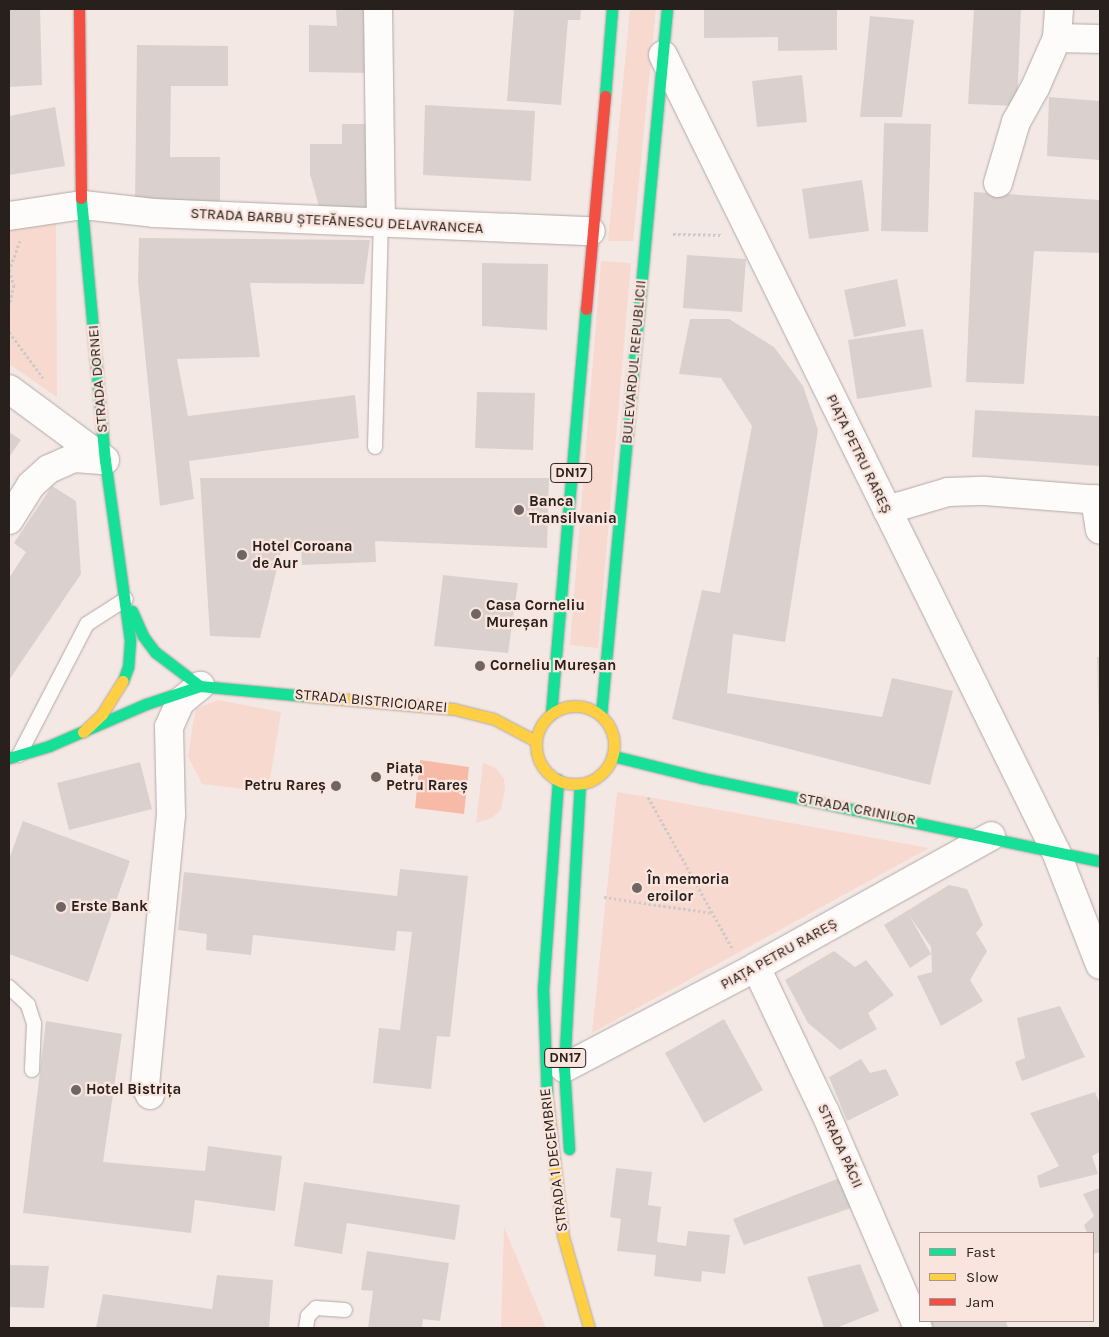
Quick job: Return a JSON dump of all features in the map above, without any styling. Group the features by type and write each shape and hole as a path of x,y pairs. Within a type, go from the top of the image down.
{"main road":[{"name":"STRADA DORNEI","path":"79,9 83,205 105,460 126,599 130,641 128,667 119,691 102,714 82,732"},
{"name":"DN17","path":"536,741 539,731 551,714 591,231 612,9"},
{"name":"BULEVARDUL REPUBLICII","path":"601,715 667,9"},
{"path":"126,599 143,636 155,652 200,686"},
{"name":"STRADA BISTRICIOAREI","path":"14,756 82,732 146,704 200,686 454,709 494,718 536,741"},
{"path":"536,741 541,764 558,780 580,784 601,774 613,756 613,734 601,715 576,705 551,714"},
{"name":"STRADA CRINILOR","path":"613,756 702,778 991,836 1100,861"},
{"name":"STRADA 1 DECEMBRIE","path":"558,780 544,990 544,1076 562,1236 589,1328"},
{"name":"STRADA 1 DECEMBRIE","path":"570,1159 564,1068 580,784"}],"street":[{"path":"378,9 381,224"},
{"path":"998,183 1016,122 1036,88 1057,38 1059,9"},
{"path":"1057,38 1100,39"},
{"name":"PIAȚA PETRU RAREȘ","path":"663,55 1056,852 1100,965"},
{"name":"STRADA BARBU ȘTEFĂNESCU DELAVRANCEA","path":"9,216 83,205 154,213 381,224 591,231"},
{"path":"9,389 105,460"},
{"path":"9,520 31,485 48,469 74,458 105,460"},
{"path":"887,510 948,492 985,491 1098,500 1100,530"},
{"path":"150,1095 145,1085 171,814 170,727 180,702 200,686"},
{"name":"PIAȚA PETRU RAREȘ","path":"564,1068 751,970 991,836"},
{"name":"STRADA PĂCII","path":"751,970 825,1112 918,1328"}],"lane":[{"path":"375,447 381,224"},
{"path":"14,756 86,624 126,599"},
{"path":"9,987 28,1005 34,1024 32,1070"},
{"path":"306,1328 308,1316 316,1308 345,1310"}],"path":[{"path":"665,234 751,236"},
{"path":"9,270 14,285 9,305"},
{"path":"648,797 712,913 751,970"},
{"path":"604,896 712,913"}],"shaded area":[{"path":"630,9 656,9 633,241 608,241"},
{"path":"56,223 57,397 9,364 9,229"},
{"path":"601,261 631,263 598,648 570,645"},
{"path":"218,700 281,712 268,792 202,784 188,756 193,724 196,709"},
{"path":"420,760 469,767 464,814 415,808"},
{"path":"483,763 496,768 504,779 505,788 501,809 492,818 476,823"},
{"path":"617,792 648,797 929,848 592,1033"},
{"path":"504,1227 546,1328 501,1328"}],"building":[{"path":"9,9 40,9 42,85 9,87"},
{"path":"336,9 367,9 368,73 309,72 309,25 337,26"},
{"path":"514,9 581,9 580,20 568,20 561,105 507,101"},
{"path":"704,9 837,9 837,50 778,51 778,37 704,38"},
{"path":"974,9 1021,9 1017,106 968,104"},
{"path":"870,16 914,20 902,117 860,117"},
{"path":"137,45 228,46 228,86 171,86 170,157 220,157 220,203 135,202"},
{"path":"802,75 807,122 757,127 752,81"},
{"path":"1049,97 1100,101 1100,160 1047,156"},
{"path":"425,105 535,111 531,181 423,175"},
{"path":"55,107 65,166 9,175 9,116"},
{"path":"884,123 931,124 928,232 881,231"},
{"path":"342,124 371,124 372,210 320,210 310,174 310,144 342,144"},
{"path":"862,180 869,231 809,239 802,189"},
{"path":"974,192 1100,200 1100,253 1034,251 1024,384 966,382"},
{"path":"139,238 370,240 364,284 250,283 260,357 177,359 188,416 355,395 359,438 189,461 194,499 160,506 138,282"},
{"path":"687,255 746,259 742,312 683,308"},
{"path":"482,263 548,264 547,330 482,326"},
{"path":"897,279 906,326 854,337 844,290"},
{"path":"690,319 729,319 774,347 803,386 818,430 785,642 733,634 727,693 882,717 892,678 953,691 930,785 672,719 702,590 720,593 752,426 721,378 679,374"},
{"path":"923,329 932,387 857,399 848,340"},
{"path":"477,392 535,393 533,450 475,448"},
{"path":"975,410 1100,416 1100,466 972,457"},
{"path":"9,432 21,440 9,457"},
{"name":"Hotel Coroana de Aur","path":"200,478 549,478 547,548 375,541 376,562 302,565 301,548 282,548 260,638 210,636"},
{"path":"52,486 76,501 81,574 9,680 9,578 26,552 14,543"},
{"name":"Casa Corneliu Mureșan","path":"443,575 518,583 508,653 434,646"},
{"path":"1097,657 1100,657 1100,739 1099,739"},
{"path":"140,762 152,809 69,830 57,783"},
{"name":"Erste Bank","path":"23,821 130,861 88,982 9,954 9,859"},
{"path":"400,869 468,876 450,1037 437,1036 431,1089 373,1083 379,1028 400,1030 412,932 397,931 395,951 253,935 251,955 206,950 207,934 178,930 184,872 397,896"},
{"path":"949,885 967,889 983,925 976,933 987,951 970,980 983,1001 941,1026 917,976 932,972 931,947 909,915 931,954 910,968 884,925"},
{"path":"834,951 855,967 866,960 894,995 868,1013 877,1029 840,1050 808,1023 785,980"},
{"path":"1060,1006 1085,1057 1022,1081 1015,1062 1025,1058 1017,1018"},
{"path":"724,1019 763,1090 704,1123 665,1053"},
{"name":"Hotel Bistrița","path":"46,1021 122,1034 103,1162 205,1171 208,1146 282,1156 275,1211 195,1200 191,1233 23,1213"},
{"path":"861,1059 870,1073 886,1069 899,1095 847,1121 829,1077"},
{"path":"1095,1092 1100,1104 1100,1152 1092,1156 1098,1174 1040,1188 1037,1176 1059,1166 1030,1113"},
{"path":"616,1168 652,1172 648,1205 661,1207 657,1242 686,1246 688,1231 730,1235 725,1274 702,1271 701,1282 654,1276 656,1255 617,1251 621,1219 610,1217"},
{"path":"845,1176 860,1205 744,1245 733,1219"},
{"path":"304,1182 460,1205 455,1240 347,1223 342,1254 294,1246"},
{"path":"1100,1188 1100,1252 1094,1254 1094,1232 1087,1232 1084,1225 1094,1216 1083,1194"},
{"path":"367,1251 449,1263 440,1321 423,1319 422,1328 368,1328 373,1291 361,1290"},
{"path":"860,1264 879,1311 836,1328 824,1328 807,1277"},
{"path":"9,1265 49,1266 44,1308 9,1307"},
{"path":"217,1275 273,1280 269,1328 96,1328 103,1294 212,1309"},
{"path":"924,1322 1006,1322 1008,1328 927,1328"}],"traffic: fast":[{"path":"605,96 612,9"},
{"path":"601,715 667,9"},
{"path":"81,198 105,460 130,641 128,667 123,681"},
{"path":"551,714 586,309"},
{"path":"132,611 143,636 155,652 200,686"},
{"path":"9,758 49,746 146,704 200,686 306,696"},
{"path":"613,756 702,778 1100,861"},
{"path":"547,1098 543,990 558,780"},
{"path":"569,1149 564,1068 580,784"}],"traffic: slow":[{"path":"83,732 102,714 123,681"},
{"path":"306,696 454,709 494,719 536,741"},
{"path":"575,706 590,709 603,717 611,730 614,745 611,760 603,773 590,781 575,784 560,781 547,773 539,760 536,745 539,730 547,717 560,709 575,706"},
{"path":"547,1098 563,1236 589,1328"}],"traffic: jam":[{"path":"79,9 81,198"},
{"path":"586,309 605,96"}],"place":[{"name":"Banca Transilvania","path":"519,510"},
{"name":"Hotel Coroana de Aur","path":"242,555"},
{"name":"Casa Corneliu Mureșan","path":"476,614"},
{"name":"Corneliu Mureșan","path":"480,666"},
{"name":"Piața Petru Rareș","path":"376,777"},
{"name":"Petru Rareș","path":"336,786"},
{"name":"În memoria eroilor","path":"637,888"},
{"name":"Erste Bank","path":"61,907"},
{"name":"Hotel Bistrița","path":"76,1090"}]}
